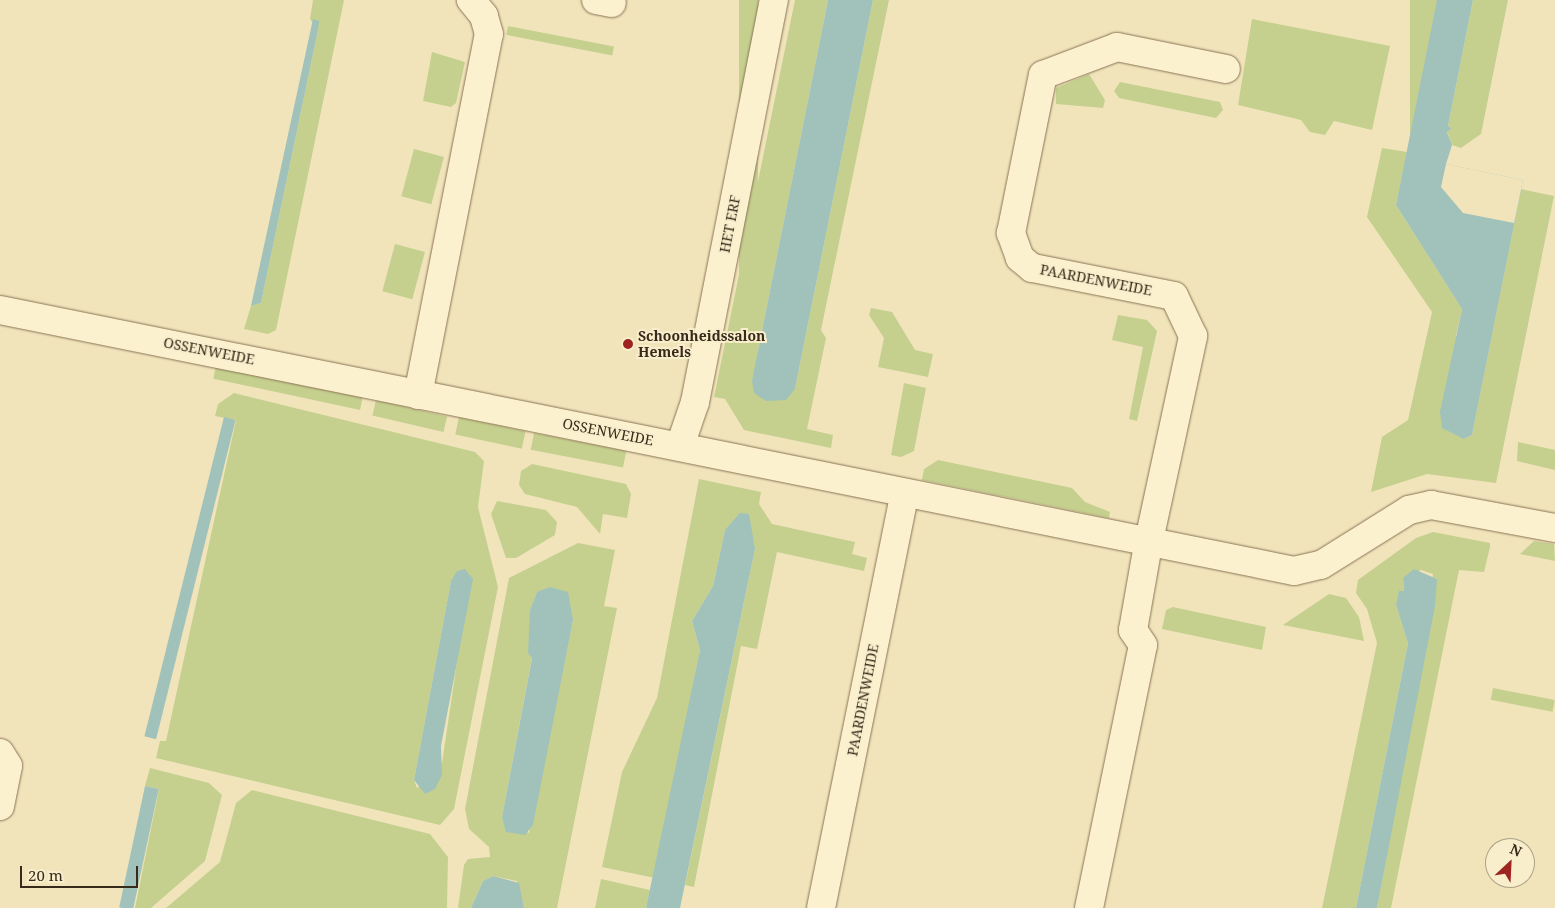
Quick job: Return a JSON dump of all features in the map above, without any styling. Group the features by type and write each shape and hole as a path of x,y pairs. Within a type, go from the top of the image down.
{"street":[{"path":"418,395 488,34 474,0"},
{"name":"HET ERF","path":"680,446 696,402 774,0"},
{"name":"PAARDENWEIDE","path":"1090,908 1143,645 1133,630 1148,545 1193,336 1174,296 1032,268 1020,258 1011,233 1043,75 1117,48 1226,69"},
{"name":"OSSENWEIDE","path":"0,310 680,446"},
{"path":"680,446 1148,545 1294,570 1321,565 1409,510 1431,505 1555,528"},
{"name":"PAARDENWEIDE","path":"821,908 905,493"},
{"path":"0,753 8,766 0,806"}],"green space":[{"path":"313,0 344,0 276,330 268,334 244,329 251,306 261,303 318,30 310,19"},
{"path":"739,0 758,0 758,394 739,394"},
{"path":"795,0 828,0 752,381 795,389 873,0 889,0 821,330 826,338 807,429 833,435 831,448 744,430 725,399 714,397"},
{"path":"1410,0 1437,0 1437,134 1410,134"},
{"path":"1473,0 1508,0 1481,134 1461,148 1452,145 1447,131 1452,128 1448,126"},
{"path":"1252,19 1390,46 1372,130 1334,121 1325,135 1310,132 1301,120 1238,105"},
{"path":"508,26 614,47 612,55 506,35"},
{"path":"432,52 465,62 456,103 451,107 423,101"},
{"path":"1089,74 1105,100 1103,108 1056,104 1056,88"},
{"path":"1120,82 1220,102 1223,110 1216,118 1119,98 1114,91"},
{"path":"1382,148 1407,152 1396,205 1462,309 1456,335 1464,439 1472,435 1521,189 1554,196 1496,483 1427,474 1371,492 1382,437 1408,420 1432,312 1367,217"},
{"path":"414,149 444,157 431,204 401,196"},
{"path":"395,244 425,252 412,299 382,291"},
{"path":"871,308 892,312 915,350 933,354 928,377 878,367 884,338 869,315"},
{"path":"1118,315 1147,320 1157,331 1137,421 1129,419 1143,347 1112,340"},
{"path":"216,366 363,397 360,410 213,379"},
{"path":"904,383 926,388 914,451 901,457 891,455"},
{"path":"234,393 475,452 484,461 478,507 498,587 454,809 440,825 156,758 160,741 166,741 236,420 215,416 218,404","holes":["470,574 442,763 417,788 414,780 451,581"]},
{"path":"376,400 447,416 444,432 372,416"},
{"path":"459,417 526,431 522,449 455,435"},
{"path":"534,433 626,451 623,468 531,450"},
{"path":"1518,442 1555,450 1555,470 1517,461"},
{"path":"938,460 1072,488 1085,502 1110,512 1109,518 922,480 924,469"},
{"path":"532,464 626,484 631,494 627,518 603,514 600,534 577,507 525,494 519,485 521,471"},
{"path":"699,479 761,492 759,504 772,524 855,542 852,554 867,558 864,571 777,552 757,649 741,646 694,887 685,885 755,549 725,530 713,586 692,621 700,650 655,878 602,867 622,772 657,698"},
{"path":"497,501 546,510 557,522 555,535 516,558 506,558 491,514"},
{"path":"1433,532 1490,543 1490,547 1484,572 1459,570 1391,908 1377,908 1410,729 1433,574 1421,570 1403,578 1404,592 1396,605 1408,643 1356,908 1322,908 1377,643 1367,609 1356,593 1358,580 1416,538"},
{"path":"1534,541 1554,544 1555,561 1520,554"},
{"path":"578,543 615,550 604,606 617,608 557,908 524,908 517,881 493,876 483,881 471,908 458,908 464,865 468,859 490,857 489,847 469,829 465,809 509,578","holes":["537,592 573,620 529,833 502,817 532,657 530,610"]},
{"path":"1329,594 1346,598 1359,617 1364,641 1283,625"},
{"path":"1173,607 1266,627 1262,650 1162,629 1166,610"},
{"path":"1493,688 1555,700 1553,712 1491,700"},
{"path":"150,768 209,783 222,795 205,861 151,908 135,908 159,789 145,786"},
{"path":"252,790 430,834 448,857 447,908 166,908 220,862 236,803"},
{"path":"601,879 650,890 646,908 595,908"}],"water":[{"path":"828,0 873,0 795,389 786,400 766,401 754,393 752,381"},
{"path":"1437,0 1473,0 1448,126 1452,128 1447,132 1452,145 1446,164 1523,180 1472,435 1464,439 1442,428 1440,412 1462,309 1396,205"},
{"path":"313,19 319,21 318,30 261,303 251,306"},
{"path":"224,417 236,420 156,739 144,736"},
{"path":"740,513 749,514 755,549 680,908 646,908 700,650 692,621 713,586 725,530"},
{"path":"465,569 473,579 441,746 442,775 435,789 425,794 414,780 451,581 457,571"},
{"path":"1414,569 1437,579 1435,606 1377,908 1356,908 1408,643 1396,605 1399,591 1404,591 1403,578"},
{"path":"550,587 568,592 573,620 533,825 525,835 506,832 502,817 532,658 528,653 530,610 537,592"},
{"path":"145,786 159,789 133,908 119,907"},
{"path":"493,876 519,883 524,908 471,908 483,881"}],"pier":[{"path":"1446,164 1523,180 1514,223 1463,213 1441,187"}],"place":[{"name":"Schoonheidssalon Hemels","path":"628,344"}]}
